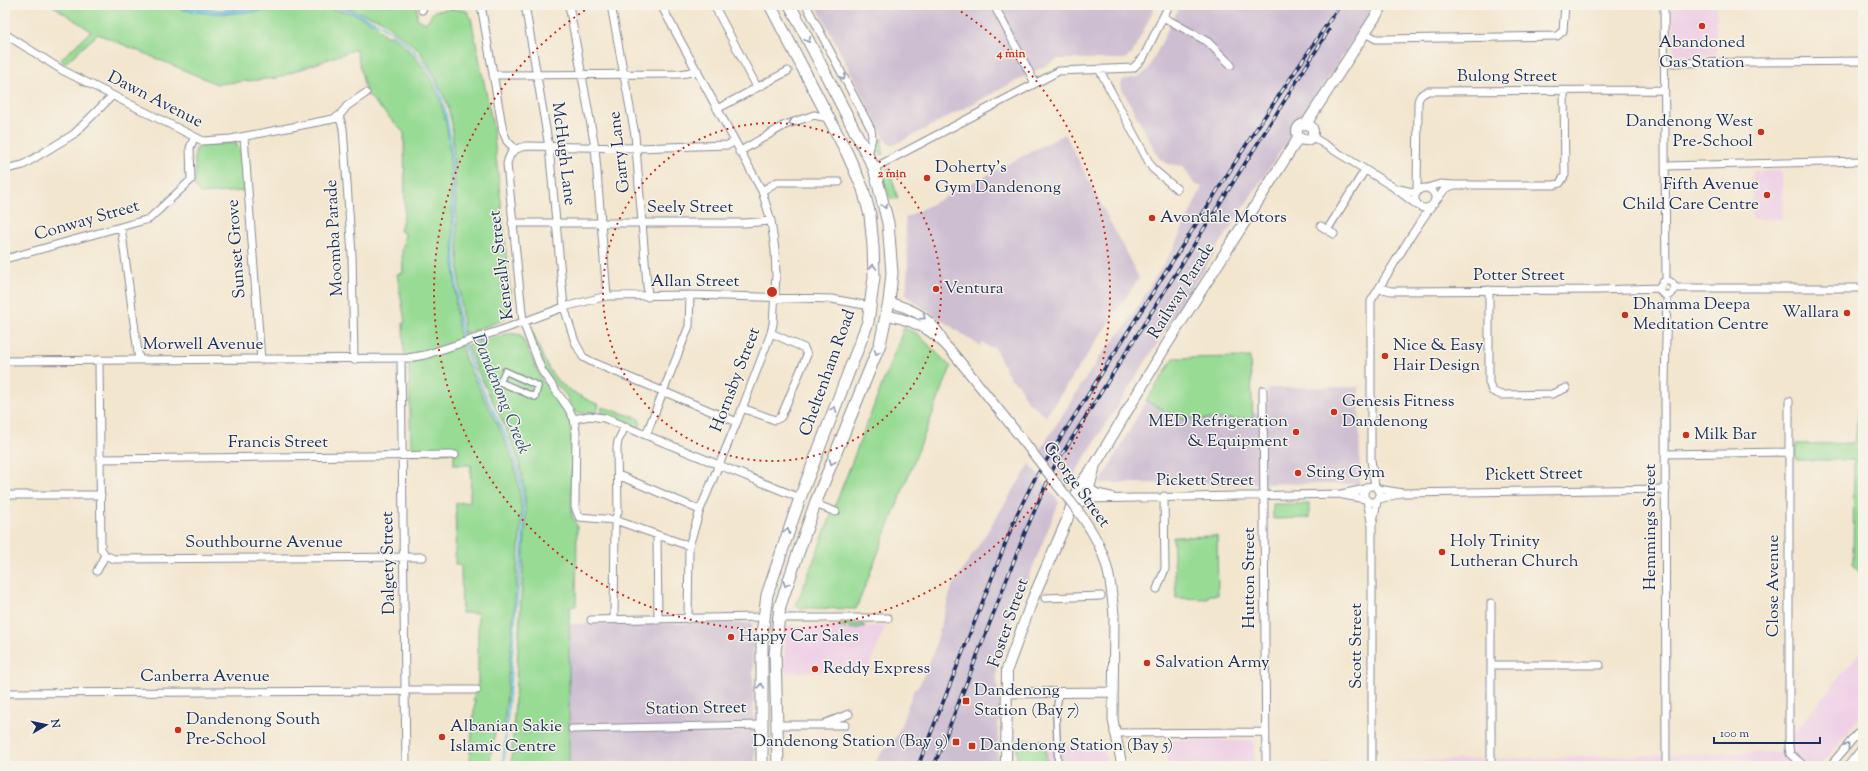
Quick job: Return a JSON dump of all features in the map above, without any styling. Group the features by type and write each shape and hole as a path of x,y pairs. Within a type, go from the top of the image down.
{"highway":[{"path":"1851,766 1863,751"}],"main road":[{"name":"Cheltenham Road","path":"762,766 762,617 766,595 800,498 865,328 874,277 870,215 863,189 770,5"},
{"path":"790,5 874,168 884,204 890,237 892,264 889,302 870,306"},
{"path":"1306,124 1311,128 1311,136 1306,139 1299,137 1297,132 1298,128 1306,124 1383,5"},
{"name":"Railway Parade","path":"1077,488 1095,465 1167,344 1299,137"},
{"name":"Cheltenham Road","path":"778,766 775,653 778,618 784,590 815,504 874,359 887,315 889,302"},
{"path":"870,306 887,315"},
{"name":"Railway Parade","path":"1090,488 1095,465"},
{"path":"1085,485 1090,488 1090,494 1084,499 1077,496 1077,488 1085,485"},
{"name":"Foster Street","path":"1006,766 1006,693 1008,666 1033,598 1067,520 1077,488"},
{"path":"800,498 815,504"},
{"name":"Foster Street","path":"1067,520 1077,505 1084,499"},
{"path":"762,617 778,618"},
{"name":"Station Street","path":"761,725 777,725"}],"street":[{"path":"481,5 503,131 507,141 515,149 526,146 636,148 728,146 734,142"},
{"name":"McHugh Lane","path":"525,5 550,147 564,307 575,342 583,357 662,392 737,422"},
{"path":"569,5 595,147 607,296"},
{"name":"Garry Lane","path":"611,5 636,148 648,297"},
{"name":"Hornsby Street","path":"661,5 698,72 739,152 762,191 772,221 776,275 771,333 737,422 700,510 689,546 688,619"},
{"path":"714,5 757,87"},
{"path":"806,5 871,129 872,137 868,156"},
{"path":"994,5 1035,83"},
{"path":"874,168 1035,83 1064,70 1128,69 1138,65 1169,5"},
{"path":"1366,33 1376,39 1557,36 1562,33 1565,22 1565,5"},
{"path":"1664,5 1666,281"},
{"path":"1163,18 1208,42 1231,65"},
{"name":"Dawn Avenue","path":"5,34 51,64 194,138 207,141 244,137 333,119 339,116 347,106 366,93"},
{"path":"1664,63 1863,61"},
{"path":"1099,69 1152,168 1177,189"},
{"path":"717,109 788,71"},
{"path":"493,75 624,75 680,74 698,72"},
{"name":"Bulong Street","path":"1416,192 1418,164 1418,99 1423,93 1428,91 1564,92 1664,90"},
{"path":"1393,187 1416,192 1440,184 1554,185 1560,183 1564,175 1564,92"},
{"path":"6,169 22,165 74,134 112,96"},
{"path":"739,152 785,125 814,115 828,118"},
{"name":"Moomba Parade","path":"339,116 343,128 352,243 354,360"},
{"path":"1311,136 1393,187 1417,206 1426,208 1433,204"},
{"name":"Sunset Grove","path":"244,137 261,360"},
{"name":"Conway Street","path":"5,259 151,218 191,180 190,148 194,138"},
{"name":"Keneally Street","path":"515,149 510,154 507,164 523,322 542,371 574,419"},
{"path":"1665,166 1862,162"},
{"name":"Bulong Street","path":"1418,164 1420,178 1426,188"},
{"path":"1328,230 1365,170"},
{"path":"762,191 777,182 839,182"},
{"path":"1371,488 1371,308 1373,298 1411,236 1433,204 1445,189 1454,185"},
{"path":"1426,188 1434,195 1433,204"},
{"path":"1411,236 1420,218 1414,199 1416,192"},
{"name":"Seely Street","path":"512,223 556,221 744,223 772,221"},
{"path":"121,227 139,360"},
{"path":"1666,281 1662,283 1660,288 1662,293 1667,295 1673,293 1675,288"},
{"path":"1666,281 1672,283 1675,288"},
{"name":"Potter Street","path":"1379,288 1391,291 1599,290 1660,288"},
{"path":"1675,288 1863,288"},
{"path":"1489,290 1489,382 1492,391 1499,395 1552,394 1566,388"},
{"path":"646,435 689,326 690,295"},
{"name":"Allan Street","path":"434,352 564,307 607,296 648,297 690,295 774,298 832,298 870,306"},
{"name":"Hemmings Street","path":"1667,295 1667,766"},
{"name":"George Street","path":"889,302 910,309 932,323 945,344 1039,460 1094,536 1107,566 1111,583 1114,615 1112,692 1114,733 1122,766"},
{"name":"George Street","path":"887,315 920,324 945,344"},
{"path":"742,408 775,420 781,417 807,354 804,348 771,333"},
{"name":"Morwell Avenue","path":"5,361 402,359 434,352"},
{"name":"Dalgety Street","path":"402,359 406,766"},
{"path":"97,571 105,555 101,549 99,360"},
{"path":"505,371 538,386 535,397 500,382 505,371"},
{"name":"Hutton Street","path":"1264,390 1266,766"},
{"name":"Close Avenue","path":"1789,401 1789,747 1793,757 1804,766"},
{"path":"689,546 615,520 579,517 575,507 576,432 574,419 598,416 800,498"},
{"path":"614,619 615,520 618,512 618,441 625,427"},
{"path":"1666,454 1789,452"},
{"name":"Francis Street","path":"100,459 403,457 455,455"},
{"path":"618,475 700,510"},
{"name":"Pickett Street","path":"1090,488 1097,493 1117,497"},
{"name":"Pickett Street","path":"1084,499 1096,500 1117,497 1164,496 1341,494 1371,488 1403,493 1666,489"},
{"name":"Scott Street","path":"1372,526 1366,500 1363,494 1371,488 1378,500 1372,526 1372,766"},
{"name":"Pickett Street","path":"1341,494 1366,500 1372,503 1403,493"},
{"path":"5,495 101,494"},
{"path":"1157,589 1165,569 1164,496"},
{"path":"815,504 836,512"},
{"path":"657,535 658,620"},
{"name":"Southbourne Avenue","path":"105,555 114,559 423,557"},
{"path":"1045,598 1101,596"},
{"path":"1491,603 1491,766"},
{"path":"591,620 762,617"},
{"path":"778,618 888,618"},
{"path":"1491,665 1600,665"},
{"name":"Canberra Avenue","path":"5,693 477,690"},
{"path":"1006,693 1112,692"},
{"path":"1058,766 1056,713 1059,693"},
{"name":"Station Street","path":"820,725 850,714"},
{"name":"Station Street","path":"572,729 761,725"},
{"name":"Station Street","path":"777,725 844,725"},
{"path":"1830,766 1863,727"},
{"path":"1114,733 1266,732"}],"shaded area":[{"path":"816,5 1156,5 1132,54 1125,59 1058,59 894,145 887,143"},
{"path":"1180,5 1376,5 1239,214 1082,462 1069,487 1040,450 1100,356 1126,325 1174,247 1202,187 1194,184 1183,166 1167,164 1159,158 1120,85 1123,80 1138,77 1148,70"},
{"path":"1672,5 1716,5 1717,55 1678,55 1674,51"},
{"path":"1065,134 1139,278 1046,416 1027,401 1017,383 1010,378 994,347 990,348 982,342 980,346 906,296 908,263 905,218"},
{"name":"Fifth Avenue Child Care Centre","path":"1752,171 1782,171 1782,219 1752,219"},
{"path":"1359,387 1360,484 1100,483 1146,401 1183,416 1267,413 1268,388"},
{"path":"1030,464 1059,502 1007,631 996,669 1001,718 998,724 998,766 874,766 878,757 897,736 914,689 919,686 933,653 952,587"},
{"path":"752,623 755,766 569,766 569,624"},
{"path":"786,626 885,627 867,672 784,672"},
{"path":"1863,648 1863,714 1820,766 1319,766 1319,763 1778,752"},
{"path":"1017,740 1044,740 1045,745 1102,744 1108,766 1017,766"},
{"path":"1166,741 1254,741 1254,766 1167,766"}],"green space":[{"path":"52,5 169,5 187,10 221,13 315,6 355,14 373,23 386,36 393,36 406,47 425,70 432,82 438,95 449,141 456,310 460,340 471,372 504,438 514,466 522,514 504,727 495,732 489,766 469,766 475,700 473,700 478,683 478,613 462,613 461,565 455,565 456,503 470,502 471,465 454,465 454,452 411,454 409,368 404,351 403,323 405,322 397,274 403,273 402,252 405,233 400,231 405,211 404,133 366,93 356,49 277,78 217,84 98,34 65,63 60,60 91,31"},
{"path":"338,5 417,5 417,19 426,23 434,11 454,9 467,11 471,18 493,127 512,307 503,320 464,334 460,296 452,124 447,103 434,74 419,50 381,20"},
{"path":"882,138 883,155 877,152 874,147"},
{"path":"236,144 241,152 244,191 200,194 193,183 196,175 194,158 196,149 204,145"},
{"path":"889,168 898,199 890,198 886,186 884,178 886,171"},
{"path":"904,328 918,334 951,367 856,609 800,608 796,606"},
{"path":"532,331 549,369 555,377 571,391 599,405 597,412 575,413 566,395 553,382 545,370 530,334"},
{"path":"509,333 521,335 542,381 561,401 571,422 572,516 577,526 576,606 570,607 569,624 569,766 511,766 526,517 524,492 522,476 511,439 478,372 467,345"},
{"path":"1250,357 1253,419 1182,419 1146,401 1174,358"},
{"path":"1861,389 1863,389 1863,577 1853,564 1854,460 1796,460 1796,444 1855,443"},
{"path":"602,407 638,418 641,424 639,428 614,416 601,414"},
{"path":"1273,504 1309,504 1309,518 1273,519"},
{"path":"1217,536 1218,595 1209,595 1208,599 1176,598 1173,537"},
{"path":"840,624 862,624 865,626 847,629 838,626"},
{"path":"1017,740 1046,740 1047,763 1023,766 1017,762"}],"water":[{"path":"169,5 186,5 221,10 281,5 282,9 239,13 211,13 197,12"}],"waterway":[{"name":"Dandenong Creek","path":"279,7 298,5"},
{"name":"Dandenong Creek","path":"319,5 347,10 365,17 390,31 409,46 423,62 434,80 442,98 447,118 452,161 458,307 464,344 479,382 513,455 519,474 522,491 524,524 523,542 514,629 503,766"}],"railway":[{"path":"918,766 1017,514 1034,480 1255,131 1340,5"},
{"path":"934,766 1026,530 1054,467 1329,30"}],"place":[{"name":"Abandoned Gas Station","path":"1702,26"},
{"name":"Dandenong West Pre-School","path":"1761,132"},
{"name":"Doherty's Gym Dandenong","path":"927,178"},
{"name":"Fifth Avenue Child Care Centre","path":"1767,195"},
{"name":"Avondale Motors","path":"1152,218"},
{"name":"Ventura","path":"936,289"},
{"name":"Wallara","path":"1847,313"},
{"name":"Dhamma Deepa Meditation Centre","path":"1625,315"},
{"name":"Nice & Easy Hair Design","path":"1385,356"},
{"name":"Genesis Fitness Dandenong","path":"1334,412"},
{"name":"MED Refrigeration & Equipment","path":"1296,432"},
{"name":"Milk Bar","path":"1686,435"},
{"name":"Sting Gym","path":"1298,473"},
{"name":"Holy Trinity Lutheran Church","path":"1442,552"},
{"name":"Happy Car Sales","path":"731,637"},
{"name":"Salvation Army","path":"1147,663"},
{"name":"Reddy Express","path":"815,669"},
{"name":"Dandenong Station (Bay 7)","path":"966,701"},
{"name":"Dandenong South Pre-School","path":"178,730"},
{"name":"Albanian Sakie Islamic Centre","path":"442,737"},
{"name":"Dandenong Station (Bay 9)","path":"956,742"},
{"name":"Dandenong Station (Bay 5)","path":"972,746"}]}
